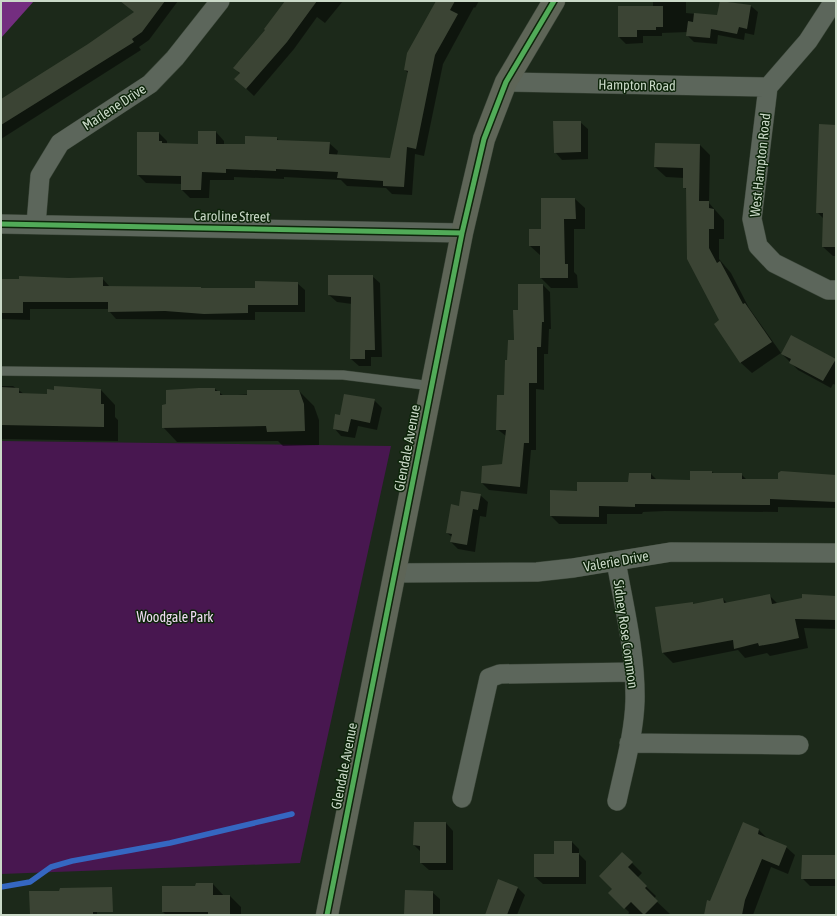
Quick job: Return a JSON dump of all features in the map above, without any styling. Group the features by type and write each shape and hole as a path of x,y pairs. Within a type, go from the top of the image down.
{"main road":[{"name":"Glendale Avenue","path":"327,915 462,233 484,139 506,82 554,1"}],"street":[{"name":"Marlene Drive","path":"36,224 40,176 60,142 150,84 175,58 220,1"},
{"path":"768,87 808,41 834,1"},
{"name":"Hampton Road","path":"506,82 768,87"},
{"name":"West Hampton Road","path":"768,87 752,219 758,246 774,263 828,290 836,290"},
{"name":"Caroline Street","path":"1,224 462,233"},
{"name":"Valerie Drive","path":"395,573 537,572 671,552 836,553"},
{"name":"Sidney Rose Common","path":"616,561 634,672 635,702 629,743 617,801"},
{"path":"462,798 489,678 500,674 634,672"},
{"path":"629,743 800,746"}],"lane":[{"path":"1,371 343,375 432,386"}],"green space":[{"name":"Woodgale Park","path":"1,441 391,446 300,863 1,874"}],"shaded area":[{"path":"1,1 34,1 1,38"}],"building":[{"path":"120,1 165,1 142,32 132,39 134,42 1,125 1,99 88,44 134,12"},
{"path":"285,1 317,1 287,42 246,89 234,79 240,73 233,68 265,30 264,29"},
{"path":"436,1 455,1 450,10 458,14 435,55 416,149 407,147 404,187 383,186 383,181 337,178 338,172 276,169 276,171 226,169 226,173 202,172 201,190 181,190 181,176 137,175 137,132 159,132 159,141 162,141 162,143 198,144 198,131 216,131 216,144 245,144 245,136 277,137 277,140 330,142 329,154 390,158 408,71 404,70 407,53"},
{"path":"720,1 751,5 747,29 739,27 737,34 711,29 710,38 686,36 688,21 693,22 694,13 717,15"},
{"path":"618,6 663,6 663,27 656,27 656,30 637,30 637,37 618,37"},
{"path":"553,121 581,121 581,152 554,153"},
{"path":"819,124 836,125 836,247 822,247 823,213 816,213"},
{"path":"655,143 700,144 699,201 709,201 709,208 714,209 714,229 709,229 709,248 717,263 720,261 743,304 745,303 772,342 740,363 714,324 719,320 687,259 686,188 683,188 683,168 654,167"},
{"path":"541,198 575,198 576,219 564,219 565,264 568,264 568,278 540,278 540,246 529,246 529,229 541,229"},
{"path":"328,275 373,275 375,350 365,350 365,359 350,359 351,297 328,295"},
{"path":"19,276 69,278 103,277 103,286 255,288 255,281 298,282 298,305 248,305 248,313 204,314 165,311 108,312 108,302 23,302 23,313 1,313 1,279 19,279"},
{"path":"518,284 543,284 544,322 542,322 541,347 537,347 537,383 529,383 529,443 524,443 520,487 481,483 482,466 502,464 506,430 496,430 497,395 504,395 505,360 507,360 508,340 514,340 513,310 518,310"},
{"path":"791,335 836,359 823,381 789,363 791,359 781,354"},
{"path":"54,386 101,389 101,404 104,404 104,427 1,425 1,387 19,388 19,393 47,394 47,389 54,390"},
{"path":"215,388 215,391 220,391 220,395 247,395 247,390 299,390 304,404 305,431 267,432 266,426 162,428 162,405 166,404 166,390"},
{"path":"344,394 375,399 370,423 351,419 348,432 333,429 335,414 340,415"},
{"path":"690,471 742,473 742,479 778,479 778,473 781,471 836,475 836,502 770,499 770,505 635,504 635,507 599,506 599,517 550,516 550,490 577,491 577,482 628,482 629,473 651,473 651,479 690,480"},
{"path":"461,491 481,494 478,510 473,509 467,545 450,542 452,534 446,533 451,504 459,506"},
{"path":"770,594 772,604 802,598 802,594 836,596 836,620 795,619 799,638 776,643 759,646 758,643 734,649 733,640 662,653 655,607 693,602 693,604 723,598 724,603"},
{"path":"414,822 446,822 446,863 420,863 420,846 413,845"},
{"path":"743,822 759,829 758,834 787,846 779,866 762,859 745,900 742,915 704,915 707,900 710,901"},
{"path":"554,841 572,841 572,853 579,853 579,877 534,877 534,854 554,854"},
{"path":"622,852 633,862 628,867 647,886 645,888 658,901 644,915 631,902 624,909 608,893 612,889 599,876"},
{"path":"802,855 836,855 836,879 801,879"},
{"path":"498,879 518,887 507,915 485,915"},
{"path":"196,883 213,883 213,895 230,895 230,915 208,915 208,912 162,912 162,886 195,886"},
{"path":"112,887 113,912 93,912 93,915 30,915 29,891 59,891 60,888"},
{"path":"405,890 433,891 433,915 404,915"}],"waterway":[{"path":"1,887 30,882 51,867 72,861 170,843 292,814"}],"cycle path":[{"path":"327,915 462,233 484,139 506,82 554,1"},
{"path":"1,224 462,233"}]}
